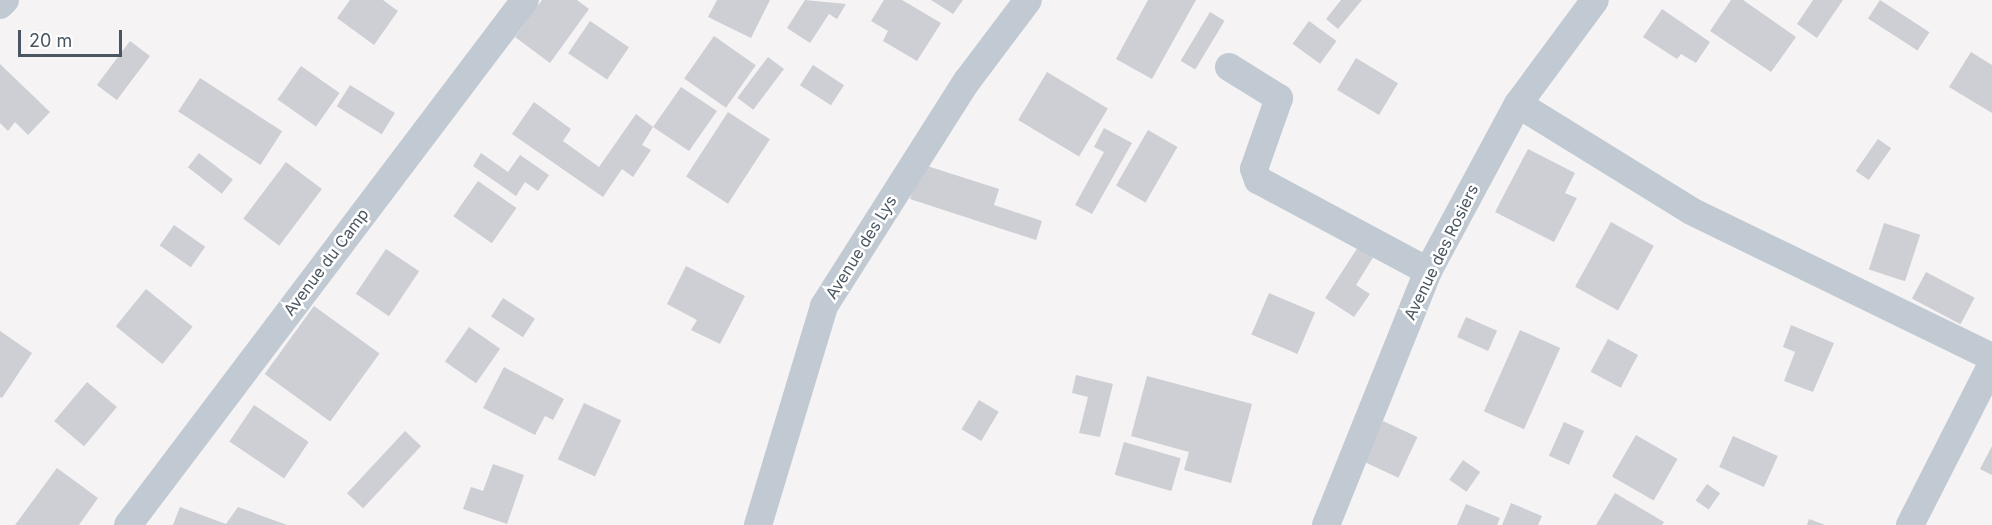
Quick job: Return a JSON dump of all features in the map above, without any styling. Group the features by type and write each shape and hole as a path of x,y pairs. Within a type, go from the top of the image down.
{"street":[{"path":"0,5 5,0"},
{"name":"Avenue du Camp","path":"128,525 525,0"},
{"name":"Avenue des Lys","path":"758,525 824,306 967,81 1028,0"},
{"name":"Avenue des Rosiers","path":"1326,525 1428,271 1518,104 1595,0"},
{"path":"1229,67 1279,98 1254,170 1258,180 1428,271"},
{"path":"1518,104 1691,211 1992,357"},
{"path":"1910,525 1992,364"}],"building":[{"path":"350,0 383,0 398,11 374,45 337,18"},
{"path":"542,0 577,0 589,9 550,63 515,37"},
{"path":"717,0 770,0 751,38 708,17"},
{"path":"805,0 846,4 837,19 829,14 810,43 787,28"},
{"path":"884,0 902,0 941,23 917,61 883,41 888,31 871,21"},
{"path":"931,0 963,0 953,14"},
{"path":"1148,0 1196,0 1152,79 1116,59"},
{"path":"1341,0 1362,0 1338,29 1326,19"},
{"path":"1731,0 1743,0 1796,37 1771,72 1710,31"},
{"path":"1813,0 1843,0 1817,38 1797,24"},
{"path":"1880,0 1929,32 1917,51 1868,18"},
{"path":"1662,9 1710,42 1696,63 1681,54 1677,59 1643,37"},
{"path":"1210,12 1225,21 1195,70 1181,61"},
{"path":"590,21 629,47 607,80 568,53"},
{"path":"1309,21 1337,41 1320,64 1293,44"},
{"path":"714,36 756,65 726,108 684,79"},
{"path":"130,41 150,56 117,100 97,85"},
{"path":"1971,52 1992,65 1992,113 1949,87"},
{"path":"768,57 784,69 753,110 737,98"},
{"path":"1356,58 1398,83 1379,115 1337,90"},
{"path":"0,64 50,112 28,135 15,122 8,131 0,123"},
{"path":"813,65 844,85 831,105 800,85"},
{"path":"301,66 340,93 316,127 277,100"},
{"path":"1047,72 1108,109 1079,157 1018,120"},
{"path":"200,78 282,131 260,165 178,112"},
{"path":"350,85 395,113 382,134 337,106"},
{"path":"681,87 717,111 689,151 653,127"},
{"path":"534,102 571,129 563,141 599,167 636,114 653,127 642,145 651,150 633,177 622,169 603,197 512,134"},
{"path":"728,112 770,139 728,204 686,177"},
{"path":"1104,128 1132,143 1092,214 1075,205 1104,152 1094,147"},
{"path":"1148,130 1177,147 1145,202 1116,185"},
{"path":"1878,139 1891,148 1869,180 1856,171"},
{"path":"1528,149 1575,173 1565,193 1577,198 1554,242 1495,212"},
{"path":"199,153 233,179 222,194 188,167"},
{"path":"481,153 508,172 520,155 549,175 538,191 525,182 516,196 473,166"},
{"path":"286,162 322,189 279,246 243,219"},
{"path":"921,164 999,189 994,205 1042,221 1036,240 910,199"},
{"path":"478,181 517,208 492,243 453,216"},
{"path":"1611,222 1654,246 1618,310 1575,287"},
{"path":"1884,223 1920,235 1905,281 1869,270"},
{"path":"174,225 205,247 191,267 160,245"},
{"path":"1358,247 1374,256 1356,285 1370,294 1354,317 1325,298"},
{"path":"386,249 419,271 389,316 356,294"},
{"path":"686,266 745,296 720,344 691,330 697,320 667,304"},
{"path":"1926,272 1975,298 1960,324 1912,298"},
{"path":"146,289 193,327 162,364 116,326"},
{"path":"1269,293 1315,313 1297,354 1251,334"},
{"path":"503,298 535,319 523,337 491,316"},
{"path":"314,306 380,354 330,422 265,374"},
{"path":"1466,317 1497,331 1488,351 1457,337"},
{"path":"1791,325 1834,343 1813,392 1784,381 1795,352 1783,347"},
{"path":"469,327 500,349 476,383 445,361"},
{"path":"1520,330 1560,348 1524,429 1484,411"},
{"path":"0,331 32,353 2,398 0,397"},
{"path":"1608,339 1638,355 1621,388 1591,372"},
{"path":"504,367 564,399 553,420 545,416 535,435 483,408"},
{"path":"1076,375 1113,384 1100,437 1079,433 1088,397 1072,393"},
{"path":"1147,376 1252,404 1231,483 1184,470 1189,452 1131,436"},
{"path":"87,382 117,407 84,446 54,421"},
{"path":"979,400 999,412 981,441 961,429"},
{"path":"584,403 621,420 595,477 558,459"},
{"path":"254,405 309,442 284,478 229,441"},
{"path":"1383,421 1417,437 1398,478 1364,462"},
{"path":"1564,422 1584,431 1569,465 1549,456"},
{"path":"405,431 421,446 363,508 347,493"},
{"path":"1636,435 1678,459 1654,501 1612,477"},
{"path":"1733,436 1778,456 1764,487 1719,467"},
{"path":"1124,442 1181,458 1171,491 1115,475"},
{"path":"1992,446 1992,475 1980,469"},
{"path":"1463,460 1480,472 1466,492 1449,480"},
{"path":"493,464 524,475 507,524 463,509 471,487 483,491"},
{"path":"57,468 98,498 79,525 15,525"},
{"path":"1707,484 1720,493 1709,510 1696,500"},
{"path":"1615,493 1664,522 1662,525 1596,525"},
{"path":"1511,503 1542,516 1538,525 1502,525"},
{"path":"1466,504 1500,518 1497,525 1457,525"},
{"path":"180,507 226,524 238,507 287,525 173,525"},
{"path":"1809,519 1825,525 1807,525"}]}
